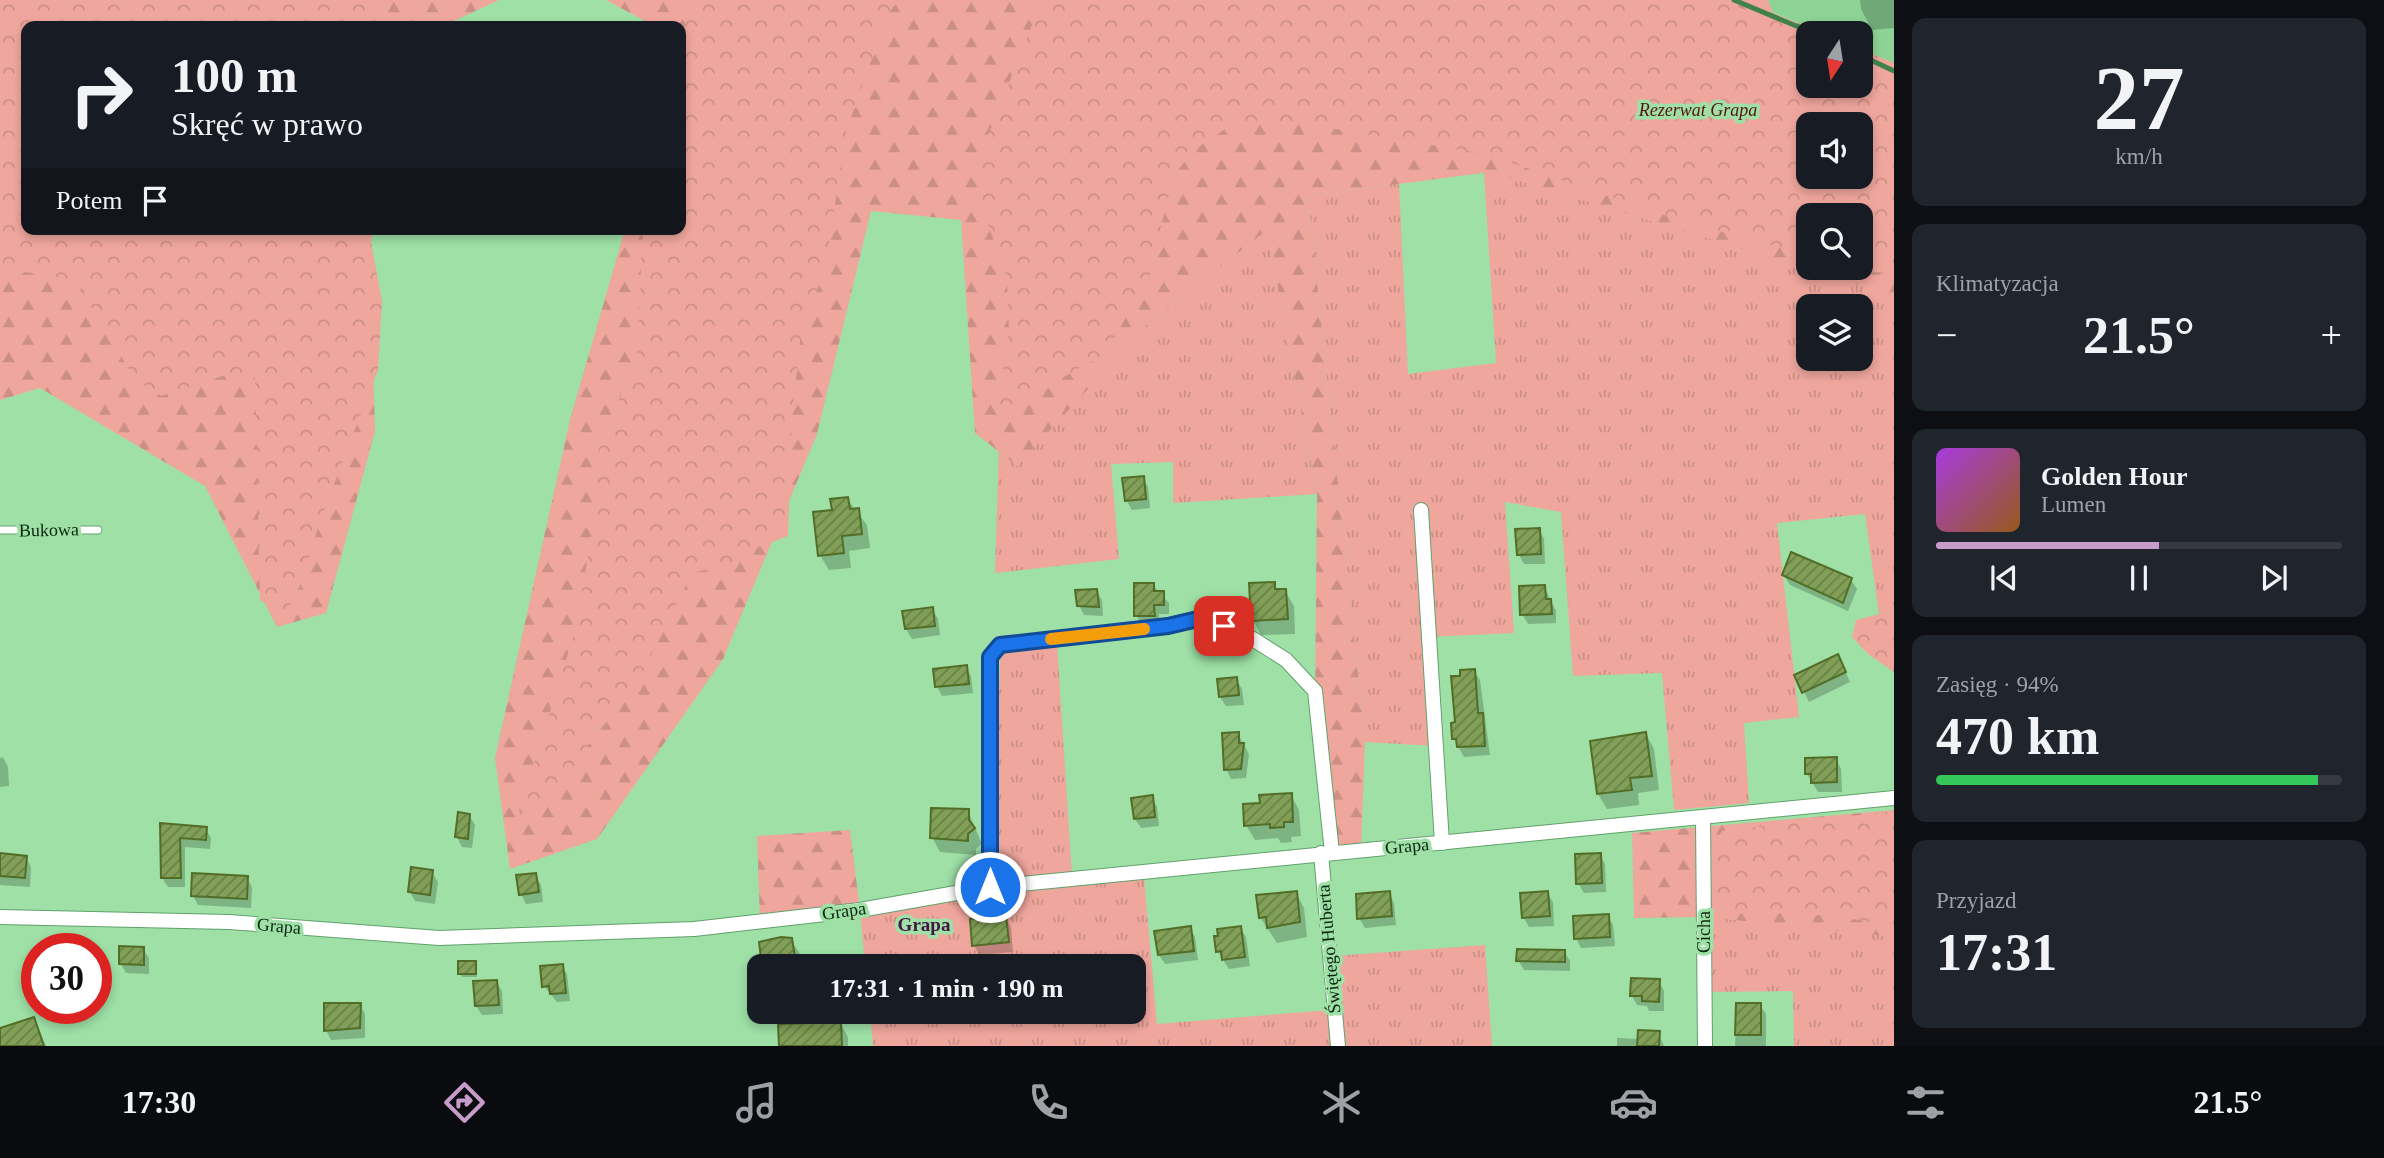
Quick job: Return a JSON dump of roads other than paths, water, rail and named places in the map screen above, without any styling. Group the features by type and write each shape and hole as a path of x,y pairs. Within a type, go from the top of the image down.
{"street":[{"path":"1421,510 1442,843"},
{"name":"Świętego Huberta","path":"990,887 990,657 1000,645 1168,626 1198,619 1224,626 1253,639 1286,660 1315,691 1338,1046"},
{"name":"Grapa","path":"0,917 229,922 439,938 694,929 860,909 990,887 1894,798"},
{"name":"Cicha","path":"1703,818 1705,1046"}],"lane":[{"name":"Bukowa","path":"0,530 98,530"}],"waterway":[{"path":"1734,0 1796,26"},
{"path":"1873,61 1894,71"}],"district":[{"name":"Grapa","path":"924,924"}],"park label":[{"name":"Rezerwat Grapa","path":"1698,110"}]}
